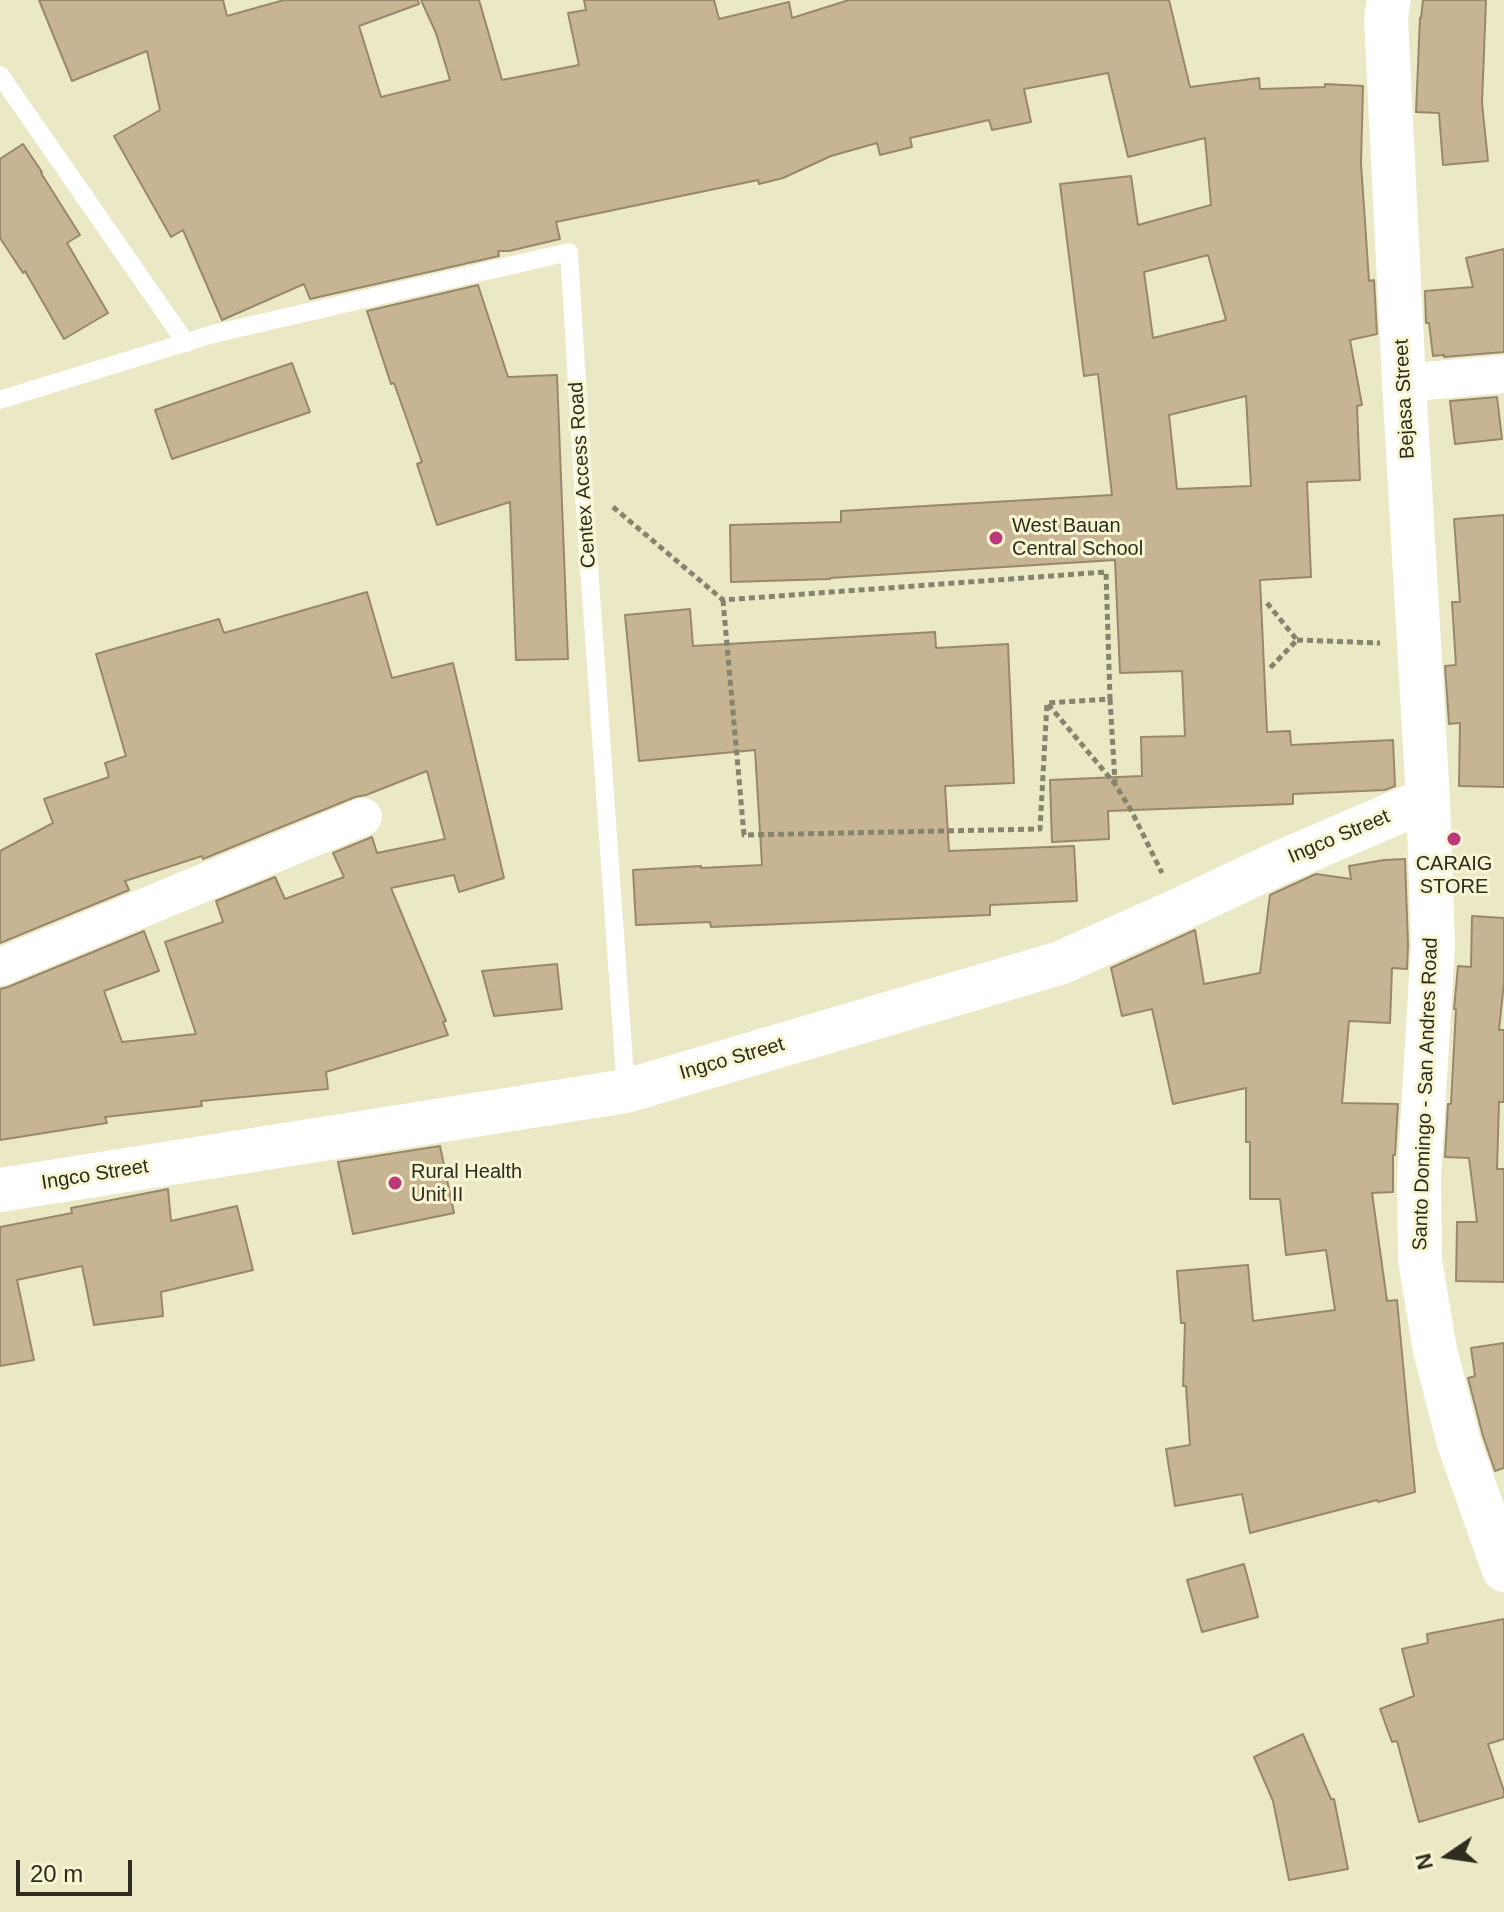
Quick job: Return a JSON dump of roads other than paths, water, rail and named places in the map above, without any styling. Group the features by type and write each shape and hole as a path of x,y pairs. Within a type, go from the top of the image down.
{"street":[{"name":"Bejasa Street","path":"1389,0 1386,18 1428,799"},
{"path":"1404,383 1504,374"},
{"name":"Ingco Street","path":"0,1190 626,1091 1060,963 1428,799"},
{"name":"Santo Domingo - San Andres Road","path":"1428,799 1433,945 1419,1177 1420,1260 1435,1350 1459,1443 1504,1570"},
{"path":"0,967 363,817"}],"lane":[{"path":"0,75 186,343"},
{"name":"Centex Access Road","path":"0,400 213,334 569,252 626,1091"}],"place":[{"name":"West Bauan Central School","path":"996,538"},
{"name":"CARAIG STORE","path":"1454,839"},
{"name":"Rural Health Unit II","path":"395,1183"}]}
